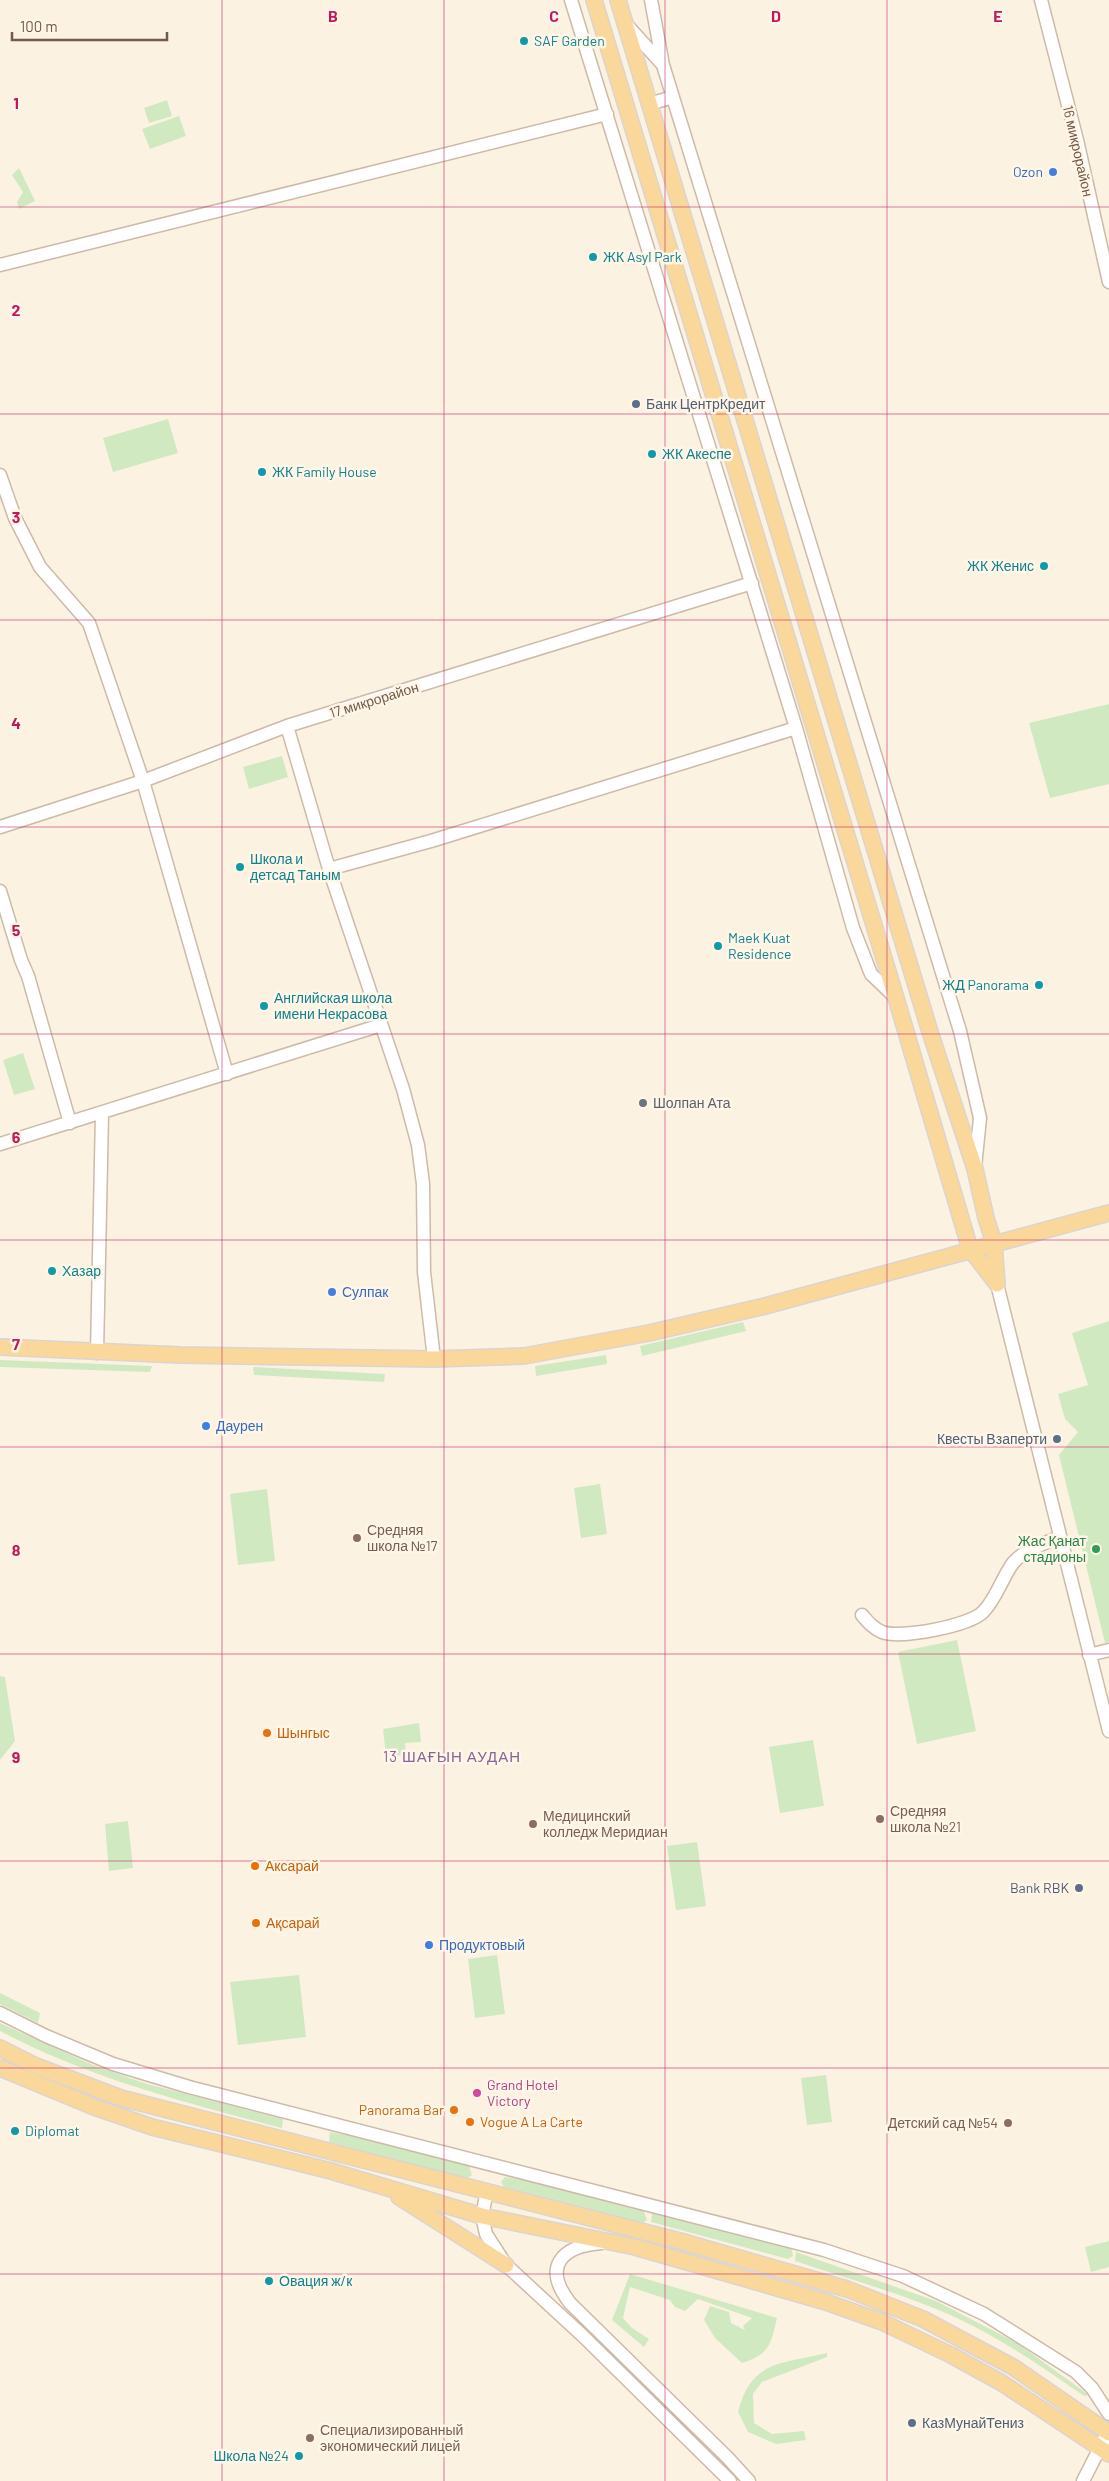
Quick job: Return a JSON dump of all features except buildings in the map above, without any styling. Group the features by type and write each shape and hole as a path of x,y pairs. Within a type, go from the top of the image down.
{"main road":[{"path":"594,0 970,1249 997,1284"},
{"path":"618,0 930,1032 975,1169 986,1218 994,1243 997,1284"},
{"path":"748,508 769,501"},
{"path":"0,1347 97,1353 434,1359 524,1356 649,1333 765,1306 970,1249 1109,1213"},
{"path":"0,2048 36,2066 121,2098 680,2241 847,2289 923,2319 1013,2367 1108,2432"},
{"path":"0,2068 94,2107 152,2126 379,2184 482,2216 612,2242 826,2302 882,2322 951,2355 1002,2383 1104,2451"},
{"path":"379,2184 506,2265"}],"street":[{"path":"571,0 752,583 853,928 871,974 896,998"},
{"path":"651,0 663,65 960,1031 980,1118 975,1169"},
{"name":"16 микрорайон","path":"1041,0 1077,140 1109,282"},
{"path":"625,24 663,65"},
{"path":"649,104 673,97"},
{"path":"0,265 607,114"},
{"path":"0,475 16,518 40,567 89,623 143,781 227,1074"},
{"name":"17 микрорайон","path":"0,828 143,781 287,726 752,583"},
{"path":"287,726 329,869 403,1089 418,1145 423,1184 424,1272 434,1359"},
{"path":"329,869 431,841 796,728"},
{"path":"0,891 31,985 70,1123"},
{"path":"0,1144 102,1114 381,1025"},
{"path":"97,1353 102,1114"},
{"path":"997,1284 1109,1731"},
{"path":"862,1615 870,1624 883,1633 908,1634 971,1618 982,1613 1012,1564 1020,1556 1060,1537"},
{"path":"1089,1654 1109,1650"},
{"path":"0,2014 46,2036 113,2064 189,2087 824,2250 903,2276 984,2314 1076,2372 1092,2388 1109,2414"},
{"path":"487,2191 482,2216 486,2234 506,2265 583,2336 730,2481"},
{"path":"612,2242 586,2244 572,2249 561,2258 555,2277 559,2289 570,2303 748,2481"},
{"path":"1083,2481 1104,2451 1108,2432"}],"green space":[{"path":"167,100 172,116 149,123 144,108"},
{"path":"179,116 186,136 150,149 142,129"},
{"path":"19,168 35,201 19,209 17,202 23,192 12,175"},
{"path":"168,419 178,453 113,472 103,438"},
{"path":"1109,704 1109,784 1050,798 1029,723"},
{"path":"282,756 288,777 249,789 243,767"},
{"path":"23,1053 35,1089 14,1095 3,1060"},
{"name":"Жас Қанат стадионы","path":"1109,1321 1109,1642 1105,1643 1059,1455 1078,1432 1065,1419 1058,1394 1088,1385 1072,1333"},
{"path":"743,1322 746,1331 642,1356 640,1346"},
{"path":"606,1355 607,1364 536,1376 535,1366"},
{"path":"0,1360 152,1366 150,1372 0,1367"},
{"path":"253,1367 385,1374 384,1382 254,1375"},
{"path":"600,1484 607,1534 581,1538 574,1488"},
{"path":"267,1489 275,1561 238,1565 230,1494"},
{"path":"957,1640 976,1731 917,1744 898,1652"},
{"path":"0,1676 5,1677 15,1741 0,1760"},
{"path":"419,1723 421,1742 405,1743 406,1755 386,1756 383,1729"},
{"path":"813,1740 824,1806 780,1813 769,1747"},
{"path":"128,1821 133,1868 109,1871 105,1824"},
{"path":"697,1842 706,1906 676,1910 667,1846"},
{"path":"497,1955 505,2014 475,2018 468,1959"},
{"path":"299,1975 306,2037 238,2045 230,1982"},
{"path":"0,1993 40,2013 38,2023 0,2004"},
{"path":"0,2023 93,2065 147,2084 283,2119 282,2128 174,2099 103,2076 34,2048 0,2031"},
{"path":"826,2075 832,2122 807,2125 801,2078"},
{"path":"330,2132 469,2166 472,2175 466,2179 329,2142"},
{"path":"505,2177 644,2211 647,2220 641,2224 504,2187 501,2182"},
{"path":"652,2213 674,2216 791,2246 793,2256 788,2259 651,2222"},
{"path":"1109,2241 1109,2267 1091,2272 1085,2247"},
{"path":"796,2252 936,2301 1017,2343 1089,2395 1084,2396 1028,2358 968,2323 910,2299 795,2261"},
{"path":"630,2274 777,2318 768,2347 758,2356 742,2363 715,2338 704,2320 710,2306 729,2312 731,2323 745,2330 743,2326 752,2318 698,2299 685,2311 675,2307 670,2300 630,2287 623,2318 632,2328 649,2339 644,2347 612,2320"},
{"path":"827,2353 827,2357 762,2382 753,2394 754,2423 772,2434 804,2431 806,2440 776,2444 748,2432 738,2412 751,2382 760,2373 782,2363"}],"place":[{"name":"SAF Garden","path":"524,41"},
{"name":"Ozon","path":"1053,172"},
{"name":"ЖК Asyl Park","path":"593,257"},
{"name":"Банк ЦентрКредит","path":"636,404"},
{"name":"ЖК Акеспе","path":"652,454"},
{"name":"ЖК Family House","path":"262,472"},
{"name":"ЖК Женис","path":"1044,566"},
{"name":"Школа и детсад Таным","path":"240,867"},
{"name":"Maek Kuat Residence","path":"718,946"},
{"name":"ЖД Panorama","path":"1039,985"},
{"name":"Английская школа имени Некрасова","path":"264,1006"},
{"name":"Шолпан Ата","path":"643,1103"},
{"name":"Хазар","path":"52,1271"},
{"name":"Сулпак","path":"332,1292"},
{"name":"Даурен","path":"206,1426"},
{"name":"Квесты Взаперти","path":"1057,1439"},
{"name":"Средняя школа №17","path":"357,1538"},
{"name":"Жас Қанат стадионы","path":"1096,1549"},
{"name":"Шынгыс","path":"267,1733"},
{"name":"Средняя школа №21","path":"880,1819"},
{"name":"Медицинский колледж Меридиан","path":"533,1824"},
{"name":"Аксарай","path":"255,1866"},
{"name":"Bank RBK","path":"1079,1888"},
{"name":"Ақсарай","path":"256,1923"},
{"name":"Продуктовый","path":"429,1945"},
{"name":"Grand Hotel Victory","path":"477,2093"},
{"name":"Panorama Bar","path":"454,2110"},
{"name":"Vogue A La Carte","path":"470,2122"},
{"name":"Детский сад №54","path":"1008,2123"},
{"name":"Diplomat","path":"15,2131"},
{"name":"Овация ж/к","path":"269,2281"},
{"name":"КазМунайТениз","path":"912,2423"},
{"name":"Специализированный экономический лицей","path":"310,2438"},
{"name":"Школа №24","path":"299,2456"}],"district":[{"name":"13 ШАҒЫН АУДАН","path":"452,1757"}]}
